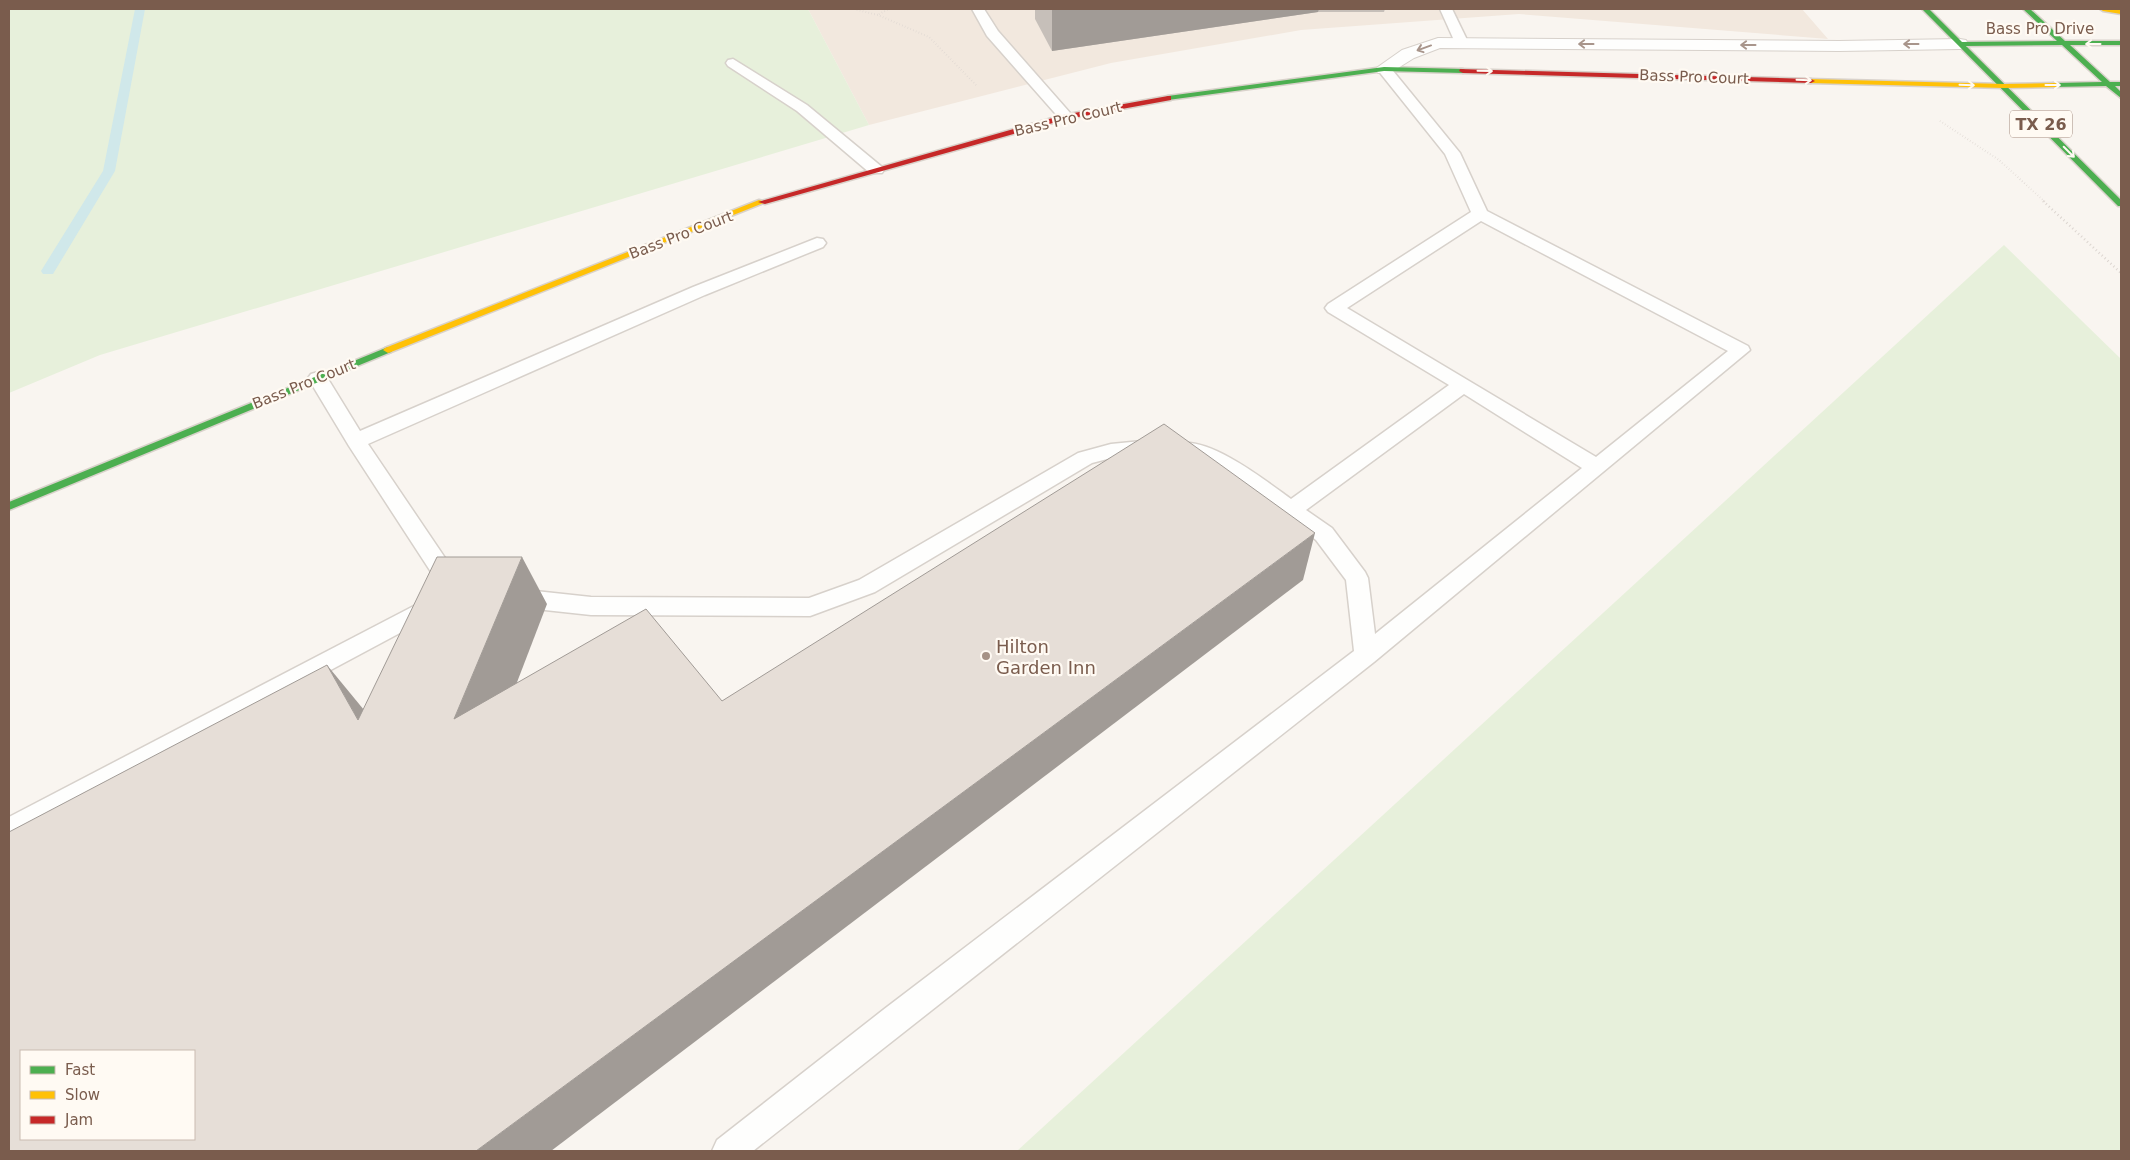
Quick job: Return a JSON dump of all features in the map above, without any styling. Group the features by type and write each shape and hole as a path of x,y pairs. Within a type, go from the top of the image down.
{"street":[{"name":"TX 26","path":"1925,9 2121,204"},
{"path":"2026,9 2121,96"},
{"path":"2103,9 2121,12"},
{"name":"Bass Pro Court","path":"1384,69 1408,54 1438,43 1839,46 1960,44"},
{"name":"Bass Pro Drive","path":"1960,44 2121,44"},
{"name":"Bass Pro Court","path":"9,506 318,378 776,197 1066,117 1187,94 1384,69 2004,86"},
{"path":"2004,86 2121,84"}],"lane":[{"path":"978,9 992,34 1066,117"},
{"path":"1446,9 1462,44"},
{"path":"733,63 802,108 876,170"},
{"path":"728,1151 909,1008 1366,655 1741,350 1480,214 1452,152 1384,69"},
{"path":"1480,214 1334,308 1597,467"},
{"path":"356,441 673,302 817,243"},
{"path":"318,378 356,441 475,595"},
{"path":"1291,510 1463,385"},
{"path":"9,830 475,595 591,606 810,607 867,586 1085,458 1111,451 1162,446 1202,453 1248,478 1324,534 1357,578 1366,655"}],"path":[{"path":"854,9 878,14 929,36 976,85"},
{"path":"878,14 889,9"},
{"path":"1904,83 1942,122 1999,160 2121,273"}],"shaded area":[{"path":"808,9 1802,9 1828,39 1519,14 1301,30 1111,63 869,125"}],"green space":[{"path":"9,9 808,9 869,125 100,355 9,393"},
{"path":"2004,245 2121,359 2121,1151 1017,1151"}],"building":[{"path":"1164,424 1315,533 476,1151 9,1151 9,832 327,665 358,720 437,557 522,557 454,719 646,609 722,701"}],"waterway":[{"path":"48,271 109,171 140,9"}],"traffic: fast":[{"path":"1925,9 2121,204"},
{"path":"2026,9 2121,96"},
{"path":"1960,44 2121,43"},
{"path":"1168,98 1384,69 1463,71"},
{"path":"2056,85 2121,84"},
{"path":"9,506 388,350"}],"traffic: slow":[{"path":"2103,9 2121,12"},
{"path":"1811,81 2004,86 2056,85"},
{"path":"388,350 762,202"}],"traffic: jam":[{"path":"1463,71 1811,81"},
{"path":"762,202 1066,117 1168,98"}],"place":[{"name":"Hilton Garden Inn","path":"986,656"}]}
